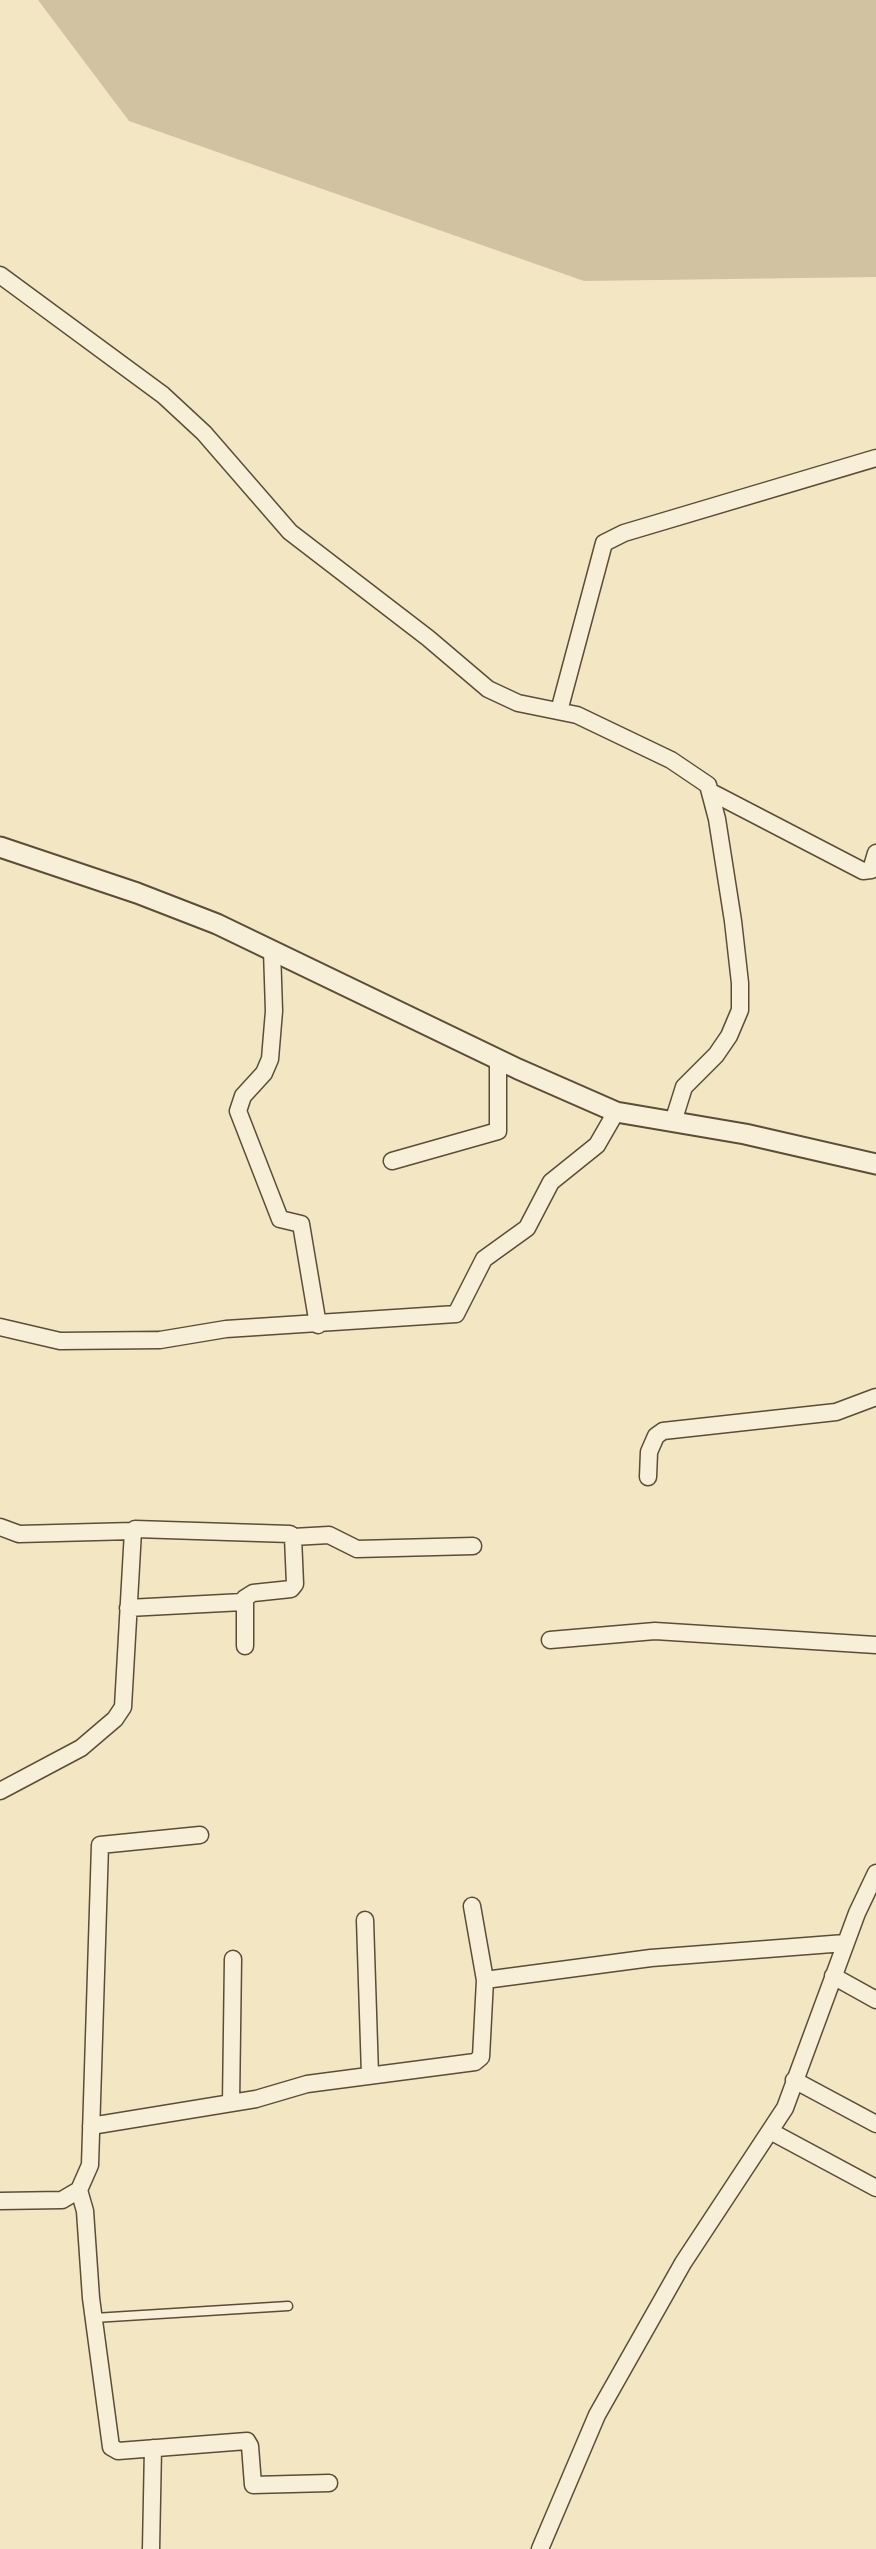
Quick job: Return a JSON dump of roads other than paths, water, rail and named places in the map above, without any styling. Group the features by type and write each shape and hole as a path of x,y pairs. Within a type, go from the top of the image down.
{"street":[{"path":"0,275 163,395 204,433 290,532 488,689 518,703 578,715 671,760 705,781 711,792 733,921 740,983 740,1010 729,1036 716,1055 684,1087 673,1122"},
{"path":"559,711 604,543 624,533 876,458"},
{"path":"711,792 863,871 871,870 876,853"},
{"path":"0,847 137,893 272,950 498,1060 616,1112 876,1164"},
{"path":"272,950 274,1011 270,1059 264,1073 243,1096 238,1111 280,1219 301,1224 318,1325"},
{"path":"393,1161 498,1131 498,1060"},
{"path":"0,1327 60,1341 147,1340 226,1329 456,1314 484,1259 527,1228 551,1182 597,1145 616,1112"},
{"path":"648,1477 652,1444 663,1431 836,1412 876,1396"},
{"path":"0,1527 19,1534 132,1531 139,1528 290,1534 293,1537 329,1535 356,1549 473,1546"},
{"path":"0,1791 81,1748 115,1719 123,1707 132,1531"},
{"path":"245,1646 243,1602 248,1595 293,1588 293,1537"},
{"path":"128,1608 243,1602"},
{"path":"550,1640 655,1632 876,1645"},
{"path":"0,2201 62,2200 79,2190 90,2165 98,1850 103,1843 200,1835"},
{"path":"541,2549 597,2415 683,2263 785,2108 845,1943 876,1873"},
{"path":"91,2126 231,2103 307,2084 475,2062 481,2057 485,1980 472,1906"},
{"path":"365,1920 370,2075"},
{"path":"485,1980 651,1958 845,1943"},
{"path":"231,2103 233,1959"},
{"path":"833,1976 876,2000"},
{"path":"794,2080 876,2124"},
{"path":"770,2131 876,2188"},
{"path":"79,2190 85,2211 94,2318 111,2446 118,2451 247,2441 250,2446 253,2485 329,2483"},
{"path":"151,2549 153,2448"}],"lane":[{"path":"94,2318 288,2306"}]}
